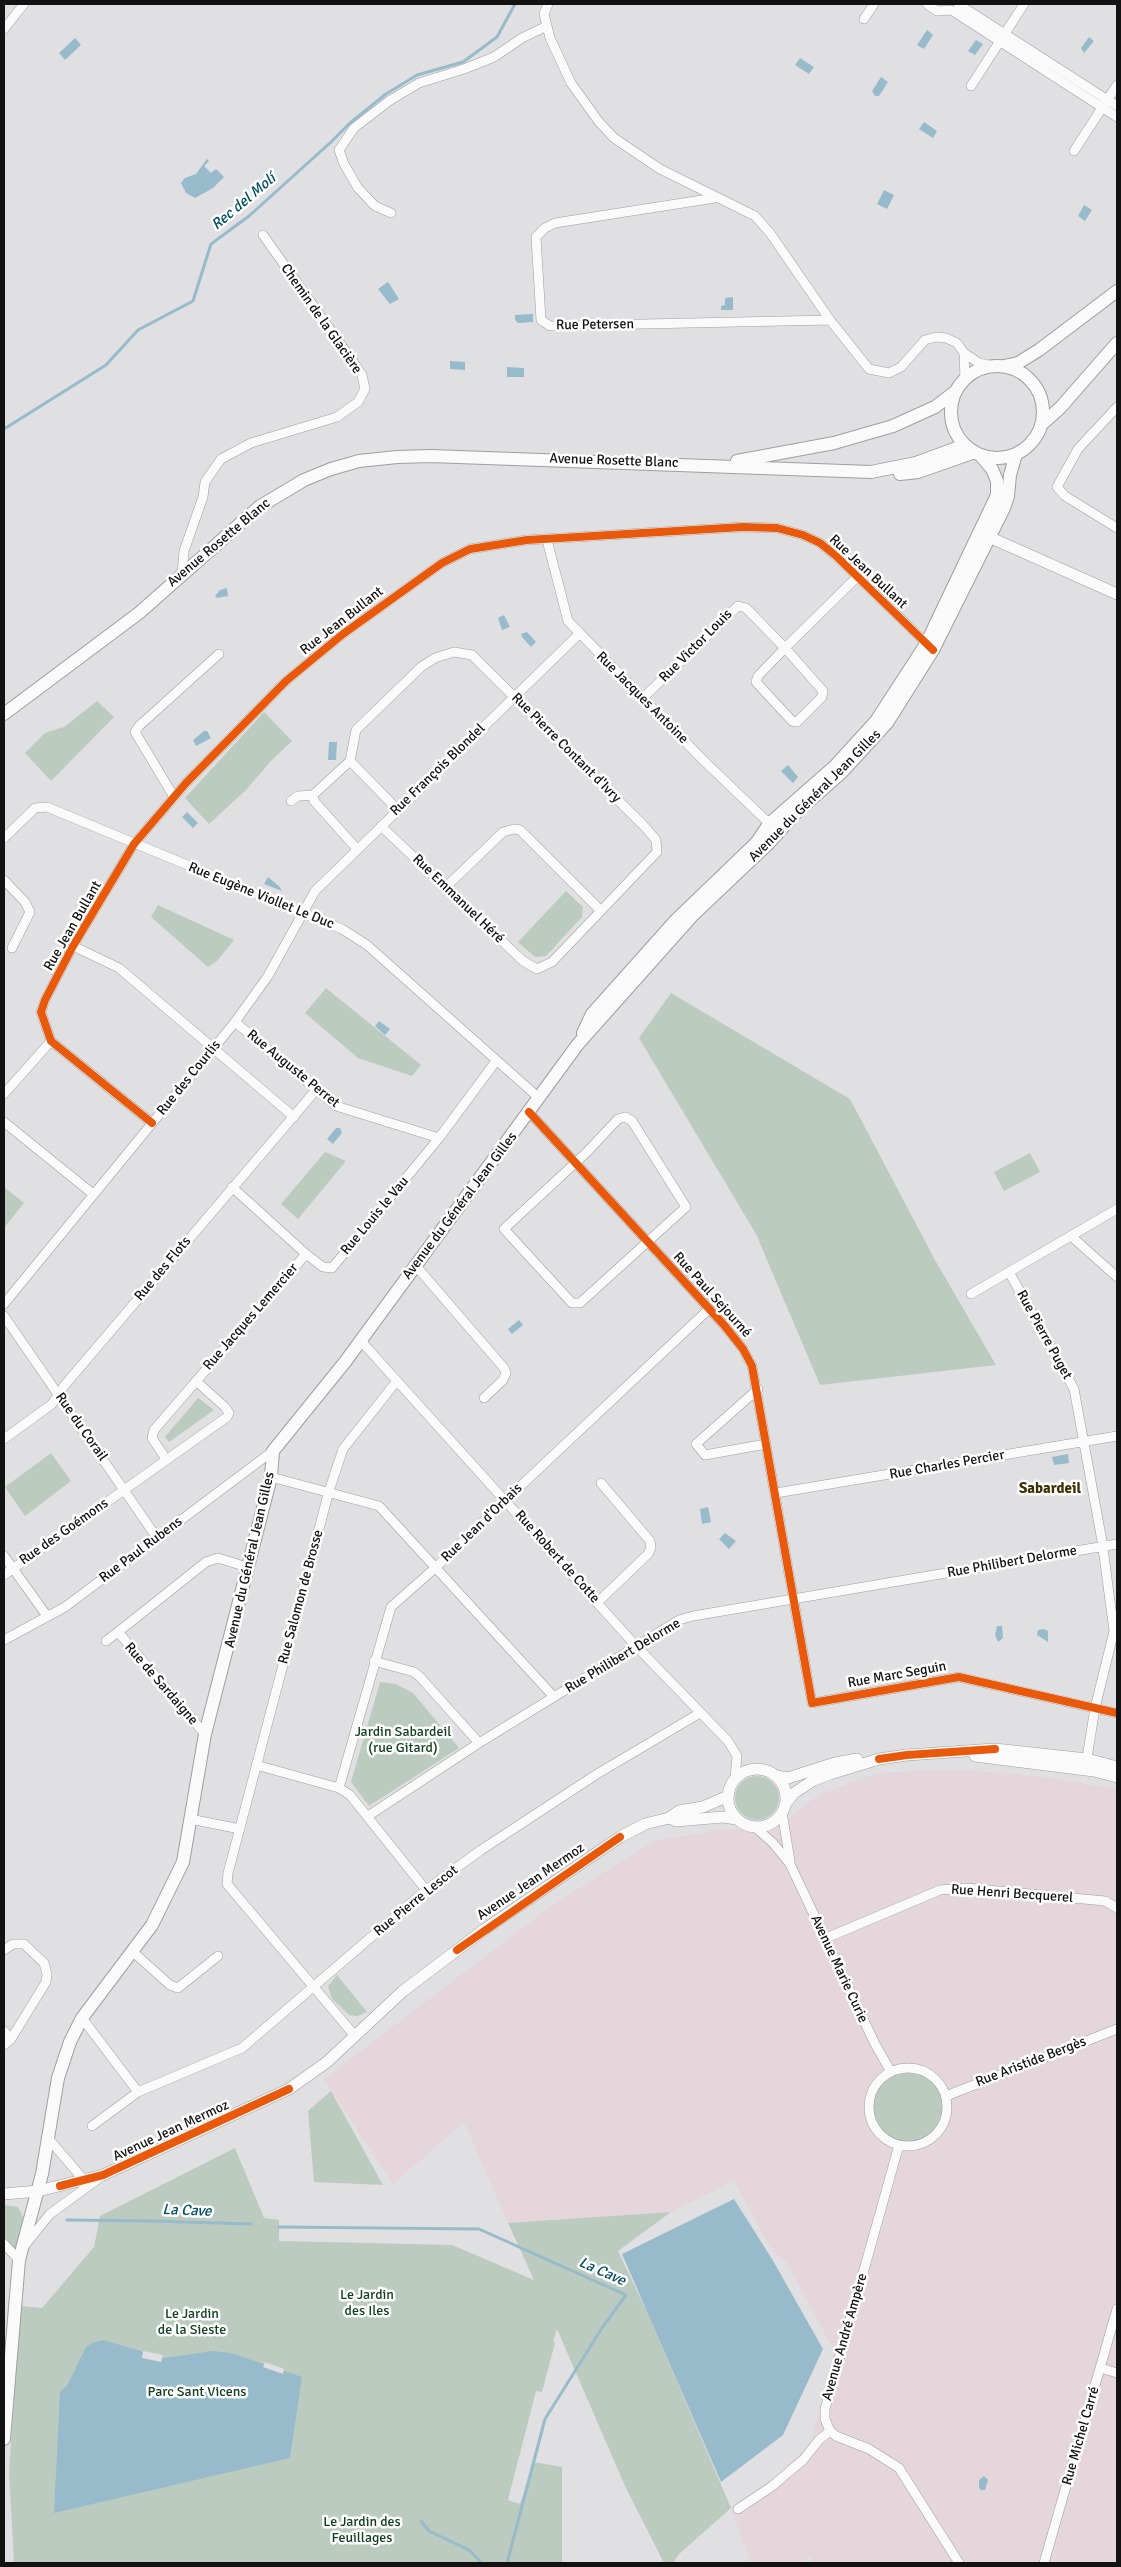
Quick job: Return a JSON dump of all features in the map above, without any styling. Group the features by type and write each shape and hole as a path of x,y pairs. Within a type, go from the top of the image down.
{"main road":[{"path":"1106,300 1117,282"},
{"path":"1117,291 1039,350 1018,363 982,369 965,379 957,390 952,407 952,425 973,451 992,458 1016,454 1032,442 1041,425 1060,408 1117,343"},
{"path":"998,366 1024,375 1036,387 1042,403 1041,425"},
{"name":"Avenue Rosette Blanc","path":"710,464 746,460 850,439 915,416 935,406 957,390"},
{"name":"Avenue Rosette Blanc","path":"4,714 139,613 259,507 280,492 322,473 359,461 431,456 710,464 871,472 973,451"},
{"name":"Avenue du Général Jean Gilles","path":"4,2439 19,2260 38,2191 58,2078 70,2042 82,2018 152,1925 183,1862 206,1734 272,1477 273,1451 360,1341 578,1044 692,916 767,845 774,828 872,741 911,687 997,495 998,481 992,469 973,451"},
{"name":"Avenue du Général Jean Gilles","path":"930,647 989,537 1008,496 1010,475 1016,454"}],"street":[{"path":"4,29 24,4"},
{"path":"548,4 544,14 550,38 571,84 599,122 614,138 660,169 715,198 755,216 765,227 830,320 869,369 888,372 901,366 925,340 936,337 946,338 957,343 964,353 979,363 998,366"},
{"path":"864,19 874,4"},
{"path":"927,4 937,11 954,6 1006,33 1105,103 1117,117"},
{"path":"971,86 1024,4"},
{"path":"954,6 999,42 1105,103 1117,106"},
{"path":"390,213 375,206 358,188 344,164 339,150 354,128 389,101 420,83 494,57 522,38 547,26"},
{"path":"1074,151 1117,85"},
{"name":"Rue Petersen","path":"715,198 555,223 545,228 536,237 541,320 550,326 830,320"},
{"name":"Chemin de la Glacière","path":"182,574 184,551 203,497 205,482 221,459 251,443 337,417 358,402 365,389 362,375 263,235"},
{"path":"964,353 965,379"},
{"path":"1117,407 1078,449 1057,487 1065,496 1117,528"},
{"path":"986,520 984,533 989,537 1117,594"},
{"name":"Rue Jean Bullant","path":"51,1041 41,1012 45,1000 73,946 134,844 174,797 224,741 286,681 343,634 435,568 470,549 479,546 527,540 743,526 777,528 803,535 820,543 930,647"},
{"name":"Rue Jacques Antoine","path":"547,540 568,621 774,828"},
{"path":"785,648 823,691 822,697 797,722 792,721 756,682 758,676 785,648 857,577"},
{"name":"Rue Victor Louis","path":"644,698 738,606 746,608 785,648"},
{"name":"Rue François Blondel","path":"303,911 315,891 397,809 579,634"},
{"name":"Rue Pierre Contant d'Ivry","path":"350,761 356,730 421,667 434,658 454,652 472,656 515,696 656,840 657,852 654,856 552,962 537,969"},
{"path":"174,797 136,732 139,726 219,654"},
{"path":"291,801 298,796 313,795 350,761 397,809"},
{"path":"313,795 314,801 357,849"},
{"name":"Rue Eugène Viollet Le Duc","path":"4,838 35,808 47,807 134,844 303,911 342,929 367,945 539,1098"},
{"name":"Rue Emmanuel Héré","path":"380,826 523,961 537,969"},
{"path":"446,887 503,832 514,829 520,830 600,910"},
{"path":"4,880 25,902 30,912 12,948"},
{"name":"Rue des Courlis","path":"4,1304 235,1022 268,976 303,911"},
{"path":"73,946 119,968 294,1117"},
{"name":"Rue Auguste Perret","path":"235,1022 336,1106 439,1138"},
{"path":"4,1094 51,1041 152,1123"},
{"name":"Rue Louis le Vau","path":"232,1187 306,1254 323,1267 332,1268 439,1138 496,1061"},
{"name":"Rue des Flots","path":"4,1439 52,1404 64,1386 316,1090"},
{"name":"Rue Paul Sejourné","path":"529,1112 648,1241 743,1349 752,1366 758,1389 793,1600"},
{"path":"625,1117 632,1122 686,1207 580,1303 572,1303 504,1229 575,1163 618,1119 625,1117"},
{"path":"4,1122 93,1194"},
{"path":"971,1294 1117,1209"},
{"path":"1071,1236 1117,1277"},
{"name":"Rue Jacques Lemercier","path":"166,1459 152,1438 154,1430 306,1254"},
{"path":"416,1266 504,1368 506,1373 503,1380 484,1398"},
{"name":"Rue Pierre Puget","path":"1009,1272 1074,1389 1085,1442 1114,1631 1095,1708 1089,1762"},
{"name":"Rue Jean d'Orbais","path":"339,1788 391,1606 435,1568 709,1309"},
{"name":"Rue du Corail","path":"4,1316 157,1538"},
{"name":"Rue Robert de Cotte","path":"360,1341 636,1646 728,1741 736,1756 736,1779"},
{"name":"Rue des Goémons","path":"4,1575 227,1417 229,1413 196,1381"},
{"name":"Rue Salomon de Brosse","path":"355,2036 227,1884 256,1765 329,1491 344,1449 396,1382"},
{"path":"758,1389 696,1444 705,1455 766,1444"},
{"name":"Rue Charles Percier","path":"776,1493 1117,1436"},
{"name":"Rue Paul Rubens","path":"4,1640 71,1602 273,1451"},
{"path":"272,1477 379,1506 554,1697"},
{"path":"598,1602 648,1554 651,1548 650,1540 601,1483"},
{"name":"Rue Philibert Delorme","path":"368,1816 479,1743 679,1620 692,1616 1117,1544"},
{"path":"4,1556 47,1616"},
{"name":"Rue de Sardaigne","path":"106,1641 206,1562 218,1558 250,1568"},
{"name":"Rue Marc Seguin","path":"793,1600 812,1702 959,1677 1117,1713"},
{"name":"Rue de Sardaigne","path":"118,1632 206,1734"},
{"path":"374,1661 414,1672 479,1743"},
{"name":"Rue Pierre Lescot","path":"92,2126 138,2092 242,2048 426,1890 481,1850 597,1774 700,1713"},
{"path":"879,1759 814,1780 794,1793 771,1824 756,1827 737,1819 732,1812 728,1796 736,1779 751,1770 760,1769 776,1776 788,1778 856,1759 879,1759 995,1748 1117,1767"},
{"path":"946,1753 1018,1760 1089,1762 1117,1777"},
{"path":"256,1765 339,1788 350,1795 426,1890"},
{"path":"776,1776 782,1783 784,1807"},
{"name":"Avenue Jean Mermoz","path":"4,2194 38,2191 103,2175 289,2089 319,2069 403,1991 485,1929 620,1837 645,1824 669,1818 679,1811 703,1806 728,1796"},
{"name":"Avenue Marie Curie","path":"784,1807 790,1864"},
{"name":"Avenue Jean Mermoz","path":"669,1818 676,1821 723,1816 737,1819"},
{"path":"190,1819 240,1829"},
{"name":"Avenue Marie Curie","path":"756,1827 773,1843 790,1864 824,1939 875,2044 891,2072"},
{"name":"Rue Henri Becquerel","path":"824,1939 940,1890 966,1888 1105,1901 1117,1908"},
{"path":"4,1950 13,1944 24,1944 44,1963 47,1974 46,1982 7,2042"},
{"path":"132,1951 170,1985 178,1988 218,1956"},
{"path":"82,2018 138,2092"},
{"name":"Rue Aristide Bergès","path":"946,2096 1117,2029"},
{"path":"4,2031 7,2042"},
{"path":"904,2068 918,2069 935,2079 946,2096 946,2119 932,2138 911,2146 899,2145 888,2140 872,2122 870,2111 874,2088 891,2072 904,2068"},
{"path":"47,2136 84,2180"},
{"name":"Avenue André Ampère","path":"830,2432 825,2419 825,2409 899,2145"},
{"path":"23,2247 50,2214 103,2175"},
{"path":"4,2244 19,2260"},
{"name":"Rue Michel Carré","path":"1044,2563 1117,2309"},
{"path":"1101,2368 1117,2372"},
{"path":"738,2509 771,2487 803,2460 819,2440 830,2432 848,2442 869,2449 899,2468 960,2563"}],"shaded area":[{"path":"954,1769 1037,1776 1117,1789 1117,2563 814,2563 810,2557 797,2563 751,2563 731,2508 780,2473 811,2442 834,2350 785,2260 773,2252 734,2181 671,2212 508,2223 464,2122 393,2184 324,2079 553,1905 654,1841 726,1829 773,1831 820,1794 878,1773"}],"green space":[{"path":"97,701 114,717 51,781 25,753 45,733 64,727"},
{"path":"264,712 292,741 270,762 246,790 209,824 185,798"},
{"path":"566,891 583,907 582,917 546,956 535,957 518,942"},
{"path":"158,905 234,940 217,961 208,967 151,917"},
{"path":"326,988 421,1065 412,1076 358,1058 305,1013"},
{"path":"671,993 850,1099 935,1260 996,1365 820,1385 756,1234 639,1038"},
{"path":"325,1152 346,1161 298,1219 281,1204"},
{"path":"1030,1153 1040,1172 1004,1191 994,1172"},
{"path":"4,1187 24,1203 4,1228"},
{"path":"198,1398 214,1410 169,1442 165,1437"},
{"path":"51,1453 71,1481 25,1516 5,1487"},
{"name":"Jardin Sabardeil (rue Gitard)","path":"380,1682 396,1684 413,1693 459,1748 369,1806 351,1782"},
{"path":"761,1776 773,1782 778,1789 778,1807 773,1814 766,1819 753,1820 745,1817 738,1810 735,1794 738,1786 745,1779"},
{"path":"337,1975 367,2012 357,2016 349,2015 332,1999 328,1986"},
{"path":"908,2068 923,2071 940,2085 944,2092 947,2107 944,2122 930,2139 923,2143 908,2146 893,2143 876,2129 872,2122 869,2107 872,2092 886,2075 893,2071"},
{"path":"331,2091 383,2185 314,2182 308,2111"},
{"name":"Parc Sant Vicens","path":"235,2148 264,2218 279,2220 279,2241 452,2245 534,2280 508,2223 671,2212 618,2251 649,2316 731,2508 678,2555 673,2563 664,2563 625,2486 557,2329 542,2392 536,2391 508,2500 520,2504 534,2462 562,2467 562,2563 14,2563 9,2473 20,2306 42,2308 94,2247 100,2216"},
{"path":"4,2205 18,2207 23,2217 16,2252 4,2236"}],"water":[{"path":"927,30 933,35 924,49 917,45"},
{"path":"1089,37 1094,41 1084,53 1081,48"},
{"path":"75,38 81,45 65,60 59,53"},
{"path":"976,40 983,44 975,55 968,51"},
{"path":"800,58 814,67 809,74 795,65"},
{"path":"881,77 888,82 879,96 875,96 872,91"},
{"path":"924,122 937,131 933,138 919,129"},
{"path":"207,159 209,161 204,166 211,173 216,169 224,177 213,188 195,198 186,193 181,183 185,178 196,174"},
{"path":"884,190 894,195 887,209 877,204"},
{"path":"1084,205 1092,210 1085,221 1078,216"},
{"path":"388,282 399,299 390,304 378,289"},
{"path":"733,297 733,310 721,310 721,306 725,305 725,298"},
{"path":"533,314 533,322 518,323 515,320 515,315"},
{"path":"450,361 465,362 465,370 450,369"},
{"path":"507,367 524,368 524,377 507,377"},
{"path":"227,588 228,596 217,598 215,596 220,590"},
{"path":"504,615 510,627 502,630 498,618"},
{"path":"527,632 536,642 531,647 521,634"},
{"path":"204,731 207,731 211,738 196,746 193,740"},
{"path":"329,742 337,742 336,760 328,760"},
{"path":"788,765 798,777 793,783 781,771"},
{"path":"187,812 198,823 193,828 182,817"},
{"path":"268,877 279,886 282,891 264,884"},
{"path":"379,1021 390,1029 385,1035 375,1026"},
{"path":"336,1128 340,1128 342,1133 333,1144 327,1139"},
{"path":"519,1320 523,1325 512,1334 508,1329"},
{"path":"1068,1454 1069,1463 1054,1465 1052,1457"},
{"path":"708,1507 711,1522 702,1524 700,1509"},
{"path":"725,1533 736,1541 729,1549 719,1539"},
{"path":"997,1626 1002,1626 1003,1638 998,1642 995,1635"},
{"path":"1038,1630 1048,1631 1048,1642 1037,1635"},
{"path":"734,2199 772,2259 823,2349 783,2435 721,2482 622,2254"},
{"path":"103,2340 165,2358 213,2351 231,2353 302,2377 290,2458 54,2513 60,2391 67,2386 86,2347"},
{"path":"984,2476 988,2480 985,2490 981,2490 979,2488 979,2480"}],"pier":[{"path":"143,2351 163,2355 161,2362 142,2358"},
{"path":"265,2362 284,2369 283,2374 263,2367"}],"waterway":[{"name":"Rec del Molí","path":"4,429 106,365 138,330 193,301 211,244 249,216 350,123 386,94 417,75 463,62 497,37 515,4"},
{"name":"La Cave","path":"67,2220 150,2221"},
{"name":"La Cave","path":"152,2221 251,2224"},
{"name":"La Cave","path":"279,2227 479,2229 626,2295 602,2328 545,2419 507,2563"},
{"path":"421,2521 429,2531 469,2550 482,2563"}],"cycle path":[{"path":"152,1123 51,1041 41,1012 45,1000 73,946 134,844 186,783 286,681 343,634 442,563 470,549 527,540 743,527 777,528 803,535 820,543 835,555 933,650"},
{"path":"529,1112 724,1325 743,1349 752,1366 812,1703 959,1677 1117,1713"},
{"path":"879,1759 907,1755 995,1749"},
{"path":"457,1950 620,1837"},
{"path":"60,2186 103,2175 289,2089"}],"district":[{"name":"Sabardeil","path":"1050,1489"}],"park label":[{"name":"Le Jardin des Iles","path":"367,2304"},
{"name":"Le Jardin de la Sieste","path":"192,2322"},
{"name":"Le Jardin des Feuillages","path":"362,2530"}]}
